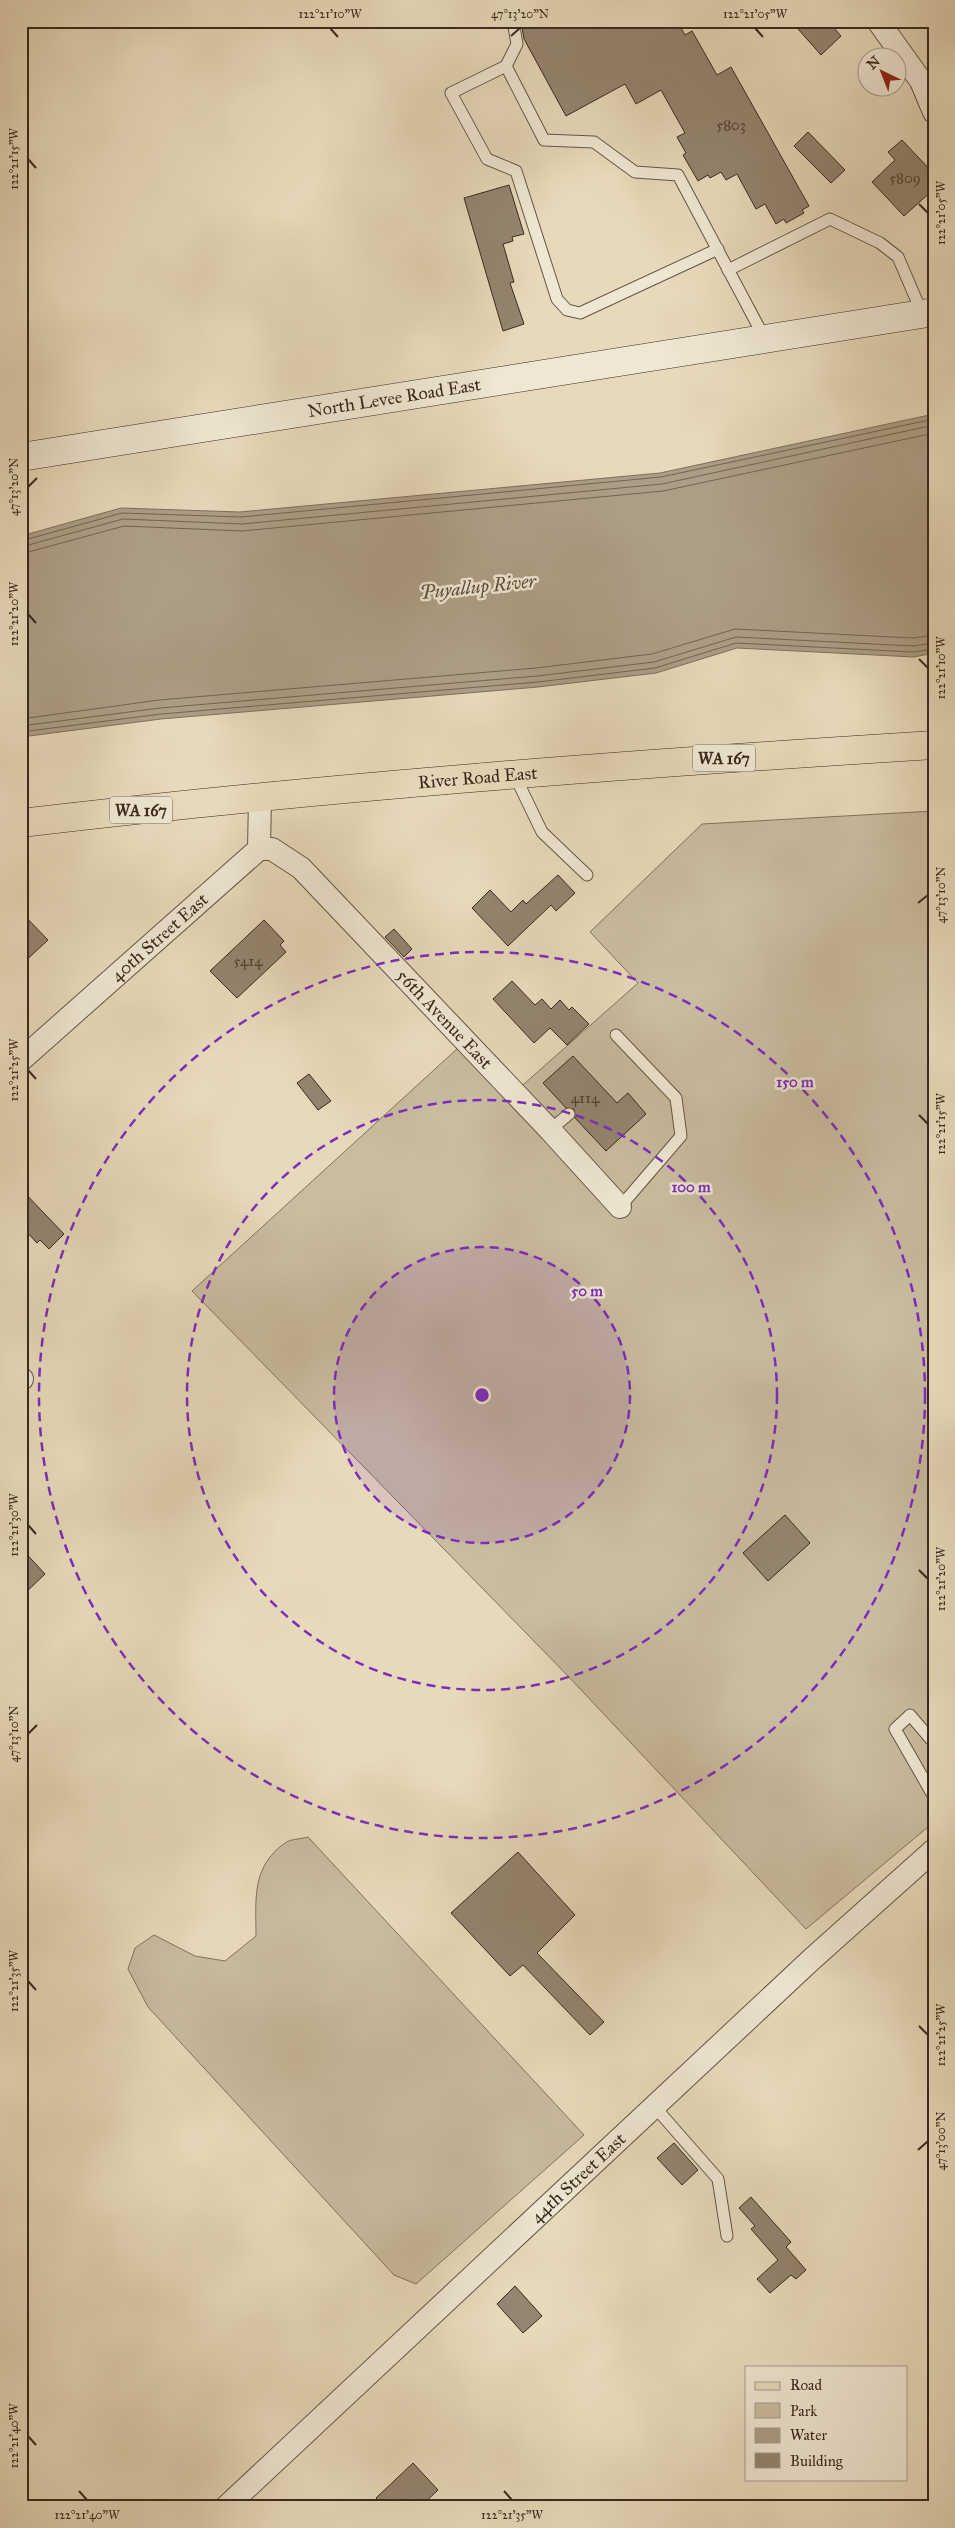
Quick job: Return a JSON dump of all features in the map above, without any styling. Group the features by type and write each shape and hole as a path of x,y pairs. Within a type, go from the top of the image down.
{"main road":[{"name":"River Road East","path":"21,823 260,798 717,758 934,744"}],"street":[{"path":"878,21 921,81 934,112"},
{"name":"North Levee Road East","path":"21,456 928,313"},
{"path":"259,849 260,798"},
{"name":"40th Street East","path":"21,1060 259,849"},
{"name":"56th Avenue East","path":"259,849 272,849 300,868 550,1130 620,1207"},
{"name":"44th Street East","path":"226,2507 812,1959 934,1850"}],"lane":[{"path":"513,21 518,44 506,66 451,93 487,159 516,171 557,299 567,310 580,313 718,249"},
{"path":"506,66 544,140 594,142 635,172 678,175 765,339"},
{"path":"728,270 830,218 880,243 898,257 928,313"},
{"path":"515,776 542,832 587,875"},
{"path":"616,1035 676,1098 680,1136 620,1207"},
{"path":"550,1130 569,1114"},
{"path":"934,1743 910,1715 895,1729 934,1797"},
{"path":"654,2106 718,2179 727,2236"}],"green space":[{"path":"934,811 934,1822 806,1929 568,1676 192,1291 458,1048 506,1100 638,983 590,932 702,824"},
{"path":"308,1837 584,2135 416,2284 394,2275 148,2007 128,1969 135,1948 154,1935 195,1956 225,1961 256,1936 256,1897 261,1873 266,1863 274,1852 287,1842"}],"water":[{"name":"Puyallup River","path":"934,414 934,653 914,657 737,648 656,673 538,687 161,719 21,737 21,536 121,508 240,512 660,473"}],"building":[{"path":"531,21 677,21 685,35 692,31 717,75 731,67 809,206 802,210 804,213 786,223 784,219 776,224 765,204 756,209 737,174 726,180 721,172 710,178 708,175 698,181 683,155 686,153 677,137 685,133 661,90 636,104 625,84 566,116 524,39 522,27"},
{"path":"791,21 828,21 841,36 821,55"},
{"path":"808,132 845,170 831,183 794,146"},
{"path":"902,140 934,174 934,189 904,216 872,182 895,160 888,152"},
{"path":"509,185 524,234 512,237 513,241 503,244 514,282 510,283 524,324 503,331 464,198"},
{"path":"558,875 575,893 556,911 551,905 508,946 472,908 490,890 511,912 523,900 526,904"},
{"path":"21,912 48,940 21,965"},
{"path":"264,920 284,941 280,945 286,952 237,998 210,971"},
{"path":"394,929 412,949 404,957 385,937"},
{"path":"512,981 535,1005 542,999 551,1009 560,1000 569,1010 572,1007 589,1024 567,1045 550,1028 534,1043 493,999"},
{"path":"573,1056 617,1103 628,1093 646,1114 606,1151 575,1118 574,1109 566,1108 543,1083"},
{"path":"309,1074 331,1101 318,1110 297,1083"},
{"path":"21,1189 64,1234 49,1249 40,1240 37,1243 21,1226"},
{"path":"785,1515 810,1543 768,1581 743,1553"},
{"path":"21,1548 45,1574 21,1597"},
{"path":"518,1852 575,1915 537,1953 604,2022 590,2035 523,1965 510,1976 451,1913"},
{"path":"674,2143 698,2170 682,2185 657,2158"},
{"path":"751,2197 791,2242 786,2247 806,2270 796,2279 791,2275 770,2293 757,2279 778,2260 751,2229 755,2226 739,2208"},
{"path":"515,2286 542,2316 523,2333 497,2304"},
{"path":"413,2463 438,2490 420,2507 385,2507 376,2498"}]}
